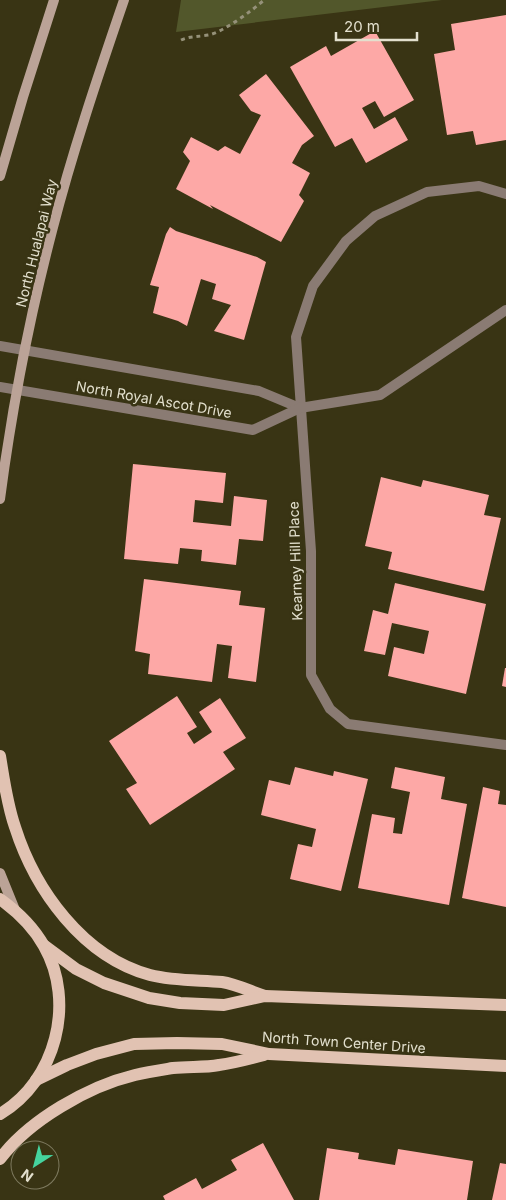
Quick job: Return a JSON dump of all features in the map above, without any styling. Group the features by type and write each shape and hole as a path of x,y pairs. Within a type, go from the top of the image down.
{"main road":[{"path":"0,176 54,0"},
{"name":"North Hualapai Way","path":"0,499 16,390 52,230 68,171 124,0"},
{"path":"0,756 8,802 15,828 35,874 58,910 94,947 112,959 150,975 172,979 224,982 265,996"},
{"path":"0,873 15,910"},
{"path":"0,899 15,910 32,927 45,946 54,968 59,991 56,1038 48,1060 36,1080 21,1098 0,1114"},
{"path":"45,946 76,969 104,983 149,998 180,1003 224,1005 265,996 506,1005"},
{"name":"North Town Center Drive","path":"36,1080 96,1054 134,1044 222,1044 269,1054 506,1066"},
{"path":"0,1159 33,1126 73,1099 101,1086 134,1075 174,1068 220,1066 269,1054"}],"street":[{"path":"300,408 296,338 313,286 346,241 375,216 427,192 480,186 506,194"},
{"name":"North Royal Ascot Drive","path":"0,387 253,430 300,408 380,395 506,310"},
{"name":"North Royal Ascot Drive","path":"0,346 259,391 300,408"},
{"name":"Kearney Hill Place","path":"300,408 311,551 312,676 330,709 348,724 506,745"}],"path":[{"path":"181,40 188,36 208,36 222,30 264,0"}],"green space":[{"path":"181,0 442,0 176,32"}],"building":[{"path":"506,15 506,140 476,145 473,131 447,135 434,54 455,50 451,24"},
{"path":"375,31 414,100 384,117 375,101 362,108 374,129 395,117 408,140 366,163 352,138 335,147 290,67 326,46 331,56"},
{"path":"266,74 314,136 302,145 292,163 310,173 299,195 304,201 281,242 176,189 190,161 183,152 191,137 218,151 225,146 240,154 261,115 251,111 239,95"},
{"path":"170,227 176,231 257,257 266,262 244,340 214,331 231,305 212,299 216,284 201,279 187,326 153,313 159,287 150,285"},
{"path":"133,464 226,473 223,503 195,500 193,522 231,526 234,496 267,500 263,541 239,539 236,565 201,561 202,550 180,548 178,564 124,559"},
{"path":"381,477 421,487 423,480 489,495 484,515 501,518 484,591 388,569 392,552 365,546"},
{"path":"144,579 241,591 239,605 265,608 256,682 228,678 232,646 217,644 212,682 148,674 150,654 135,651"},
{"path":"395,583 486,604 466,694 388,676 394,647 424,654 429,631 392,623 385,655 364,651 373,610 388,614"},
{"path":"506,668 506,687 502,686"},
{"path":"177,696 197,727 187,733 194,744 212,732 199,712 220,698 246,738 223,752 235,769 150,825 126,789 137,783 109,741"},
{"path":"295,767 333,776 334,771 368,779 341,891 290,879 298,844 312,847 316,829 261,815 269,780 290,785"},
{"path":"395,767 445,777 441,799 467,804 449,905 358,888 372,814 395,818 393,833 402,834 410,792 391,788"},
{"path":"483,787 500,791 498,804 506,805 506,907 462,898"},
{"path":"263,1143 294,1200 165,1200 163,1196 196,1178 202,1189 237,1170 231,1160"},
{"path":"327,1148 359,1153 358,1159 395,1165 398,1149 473,1161 467,1200 319,1200"},
{"path":"500,1163 506,1164 506,1200 492,1200"}]}
